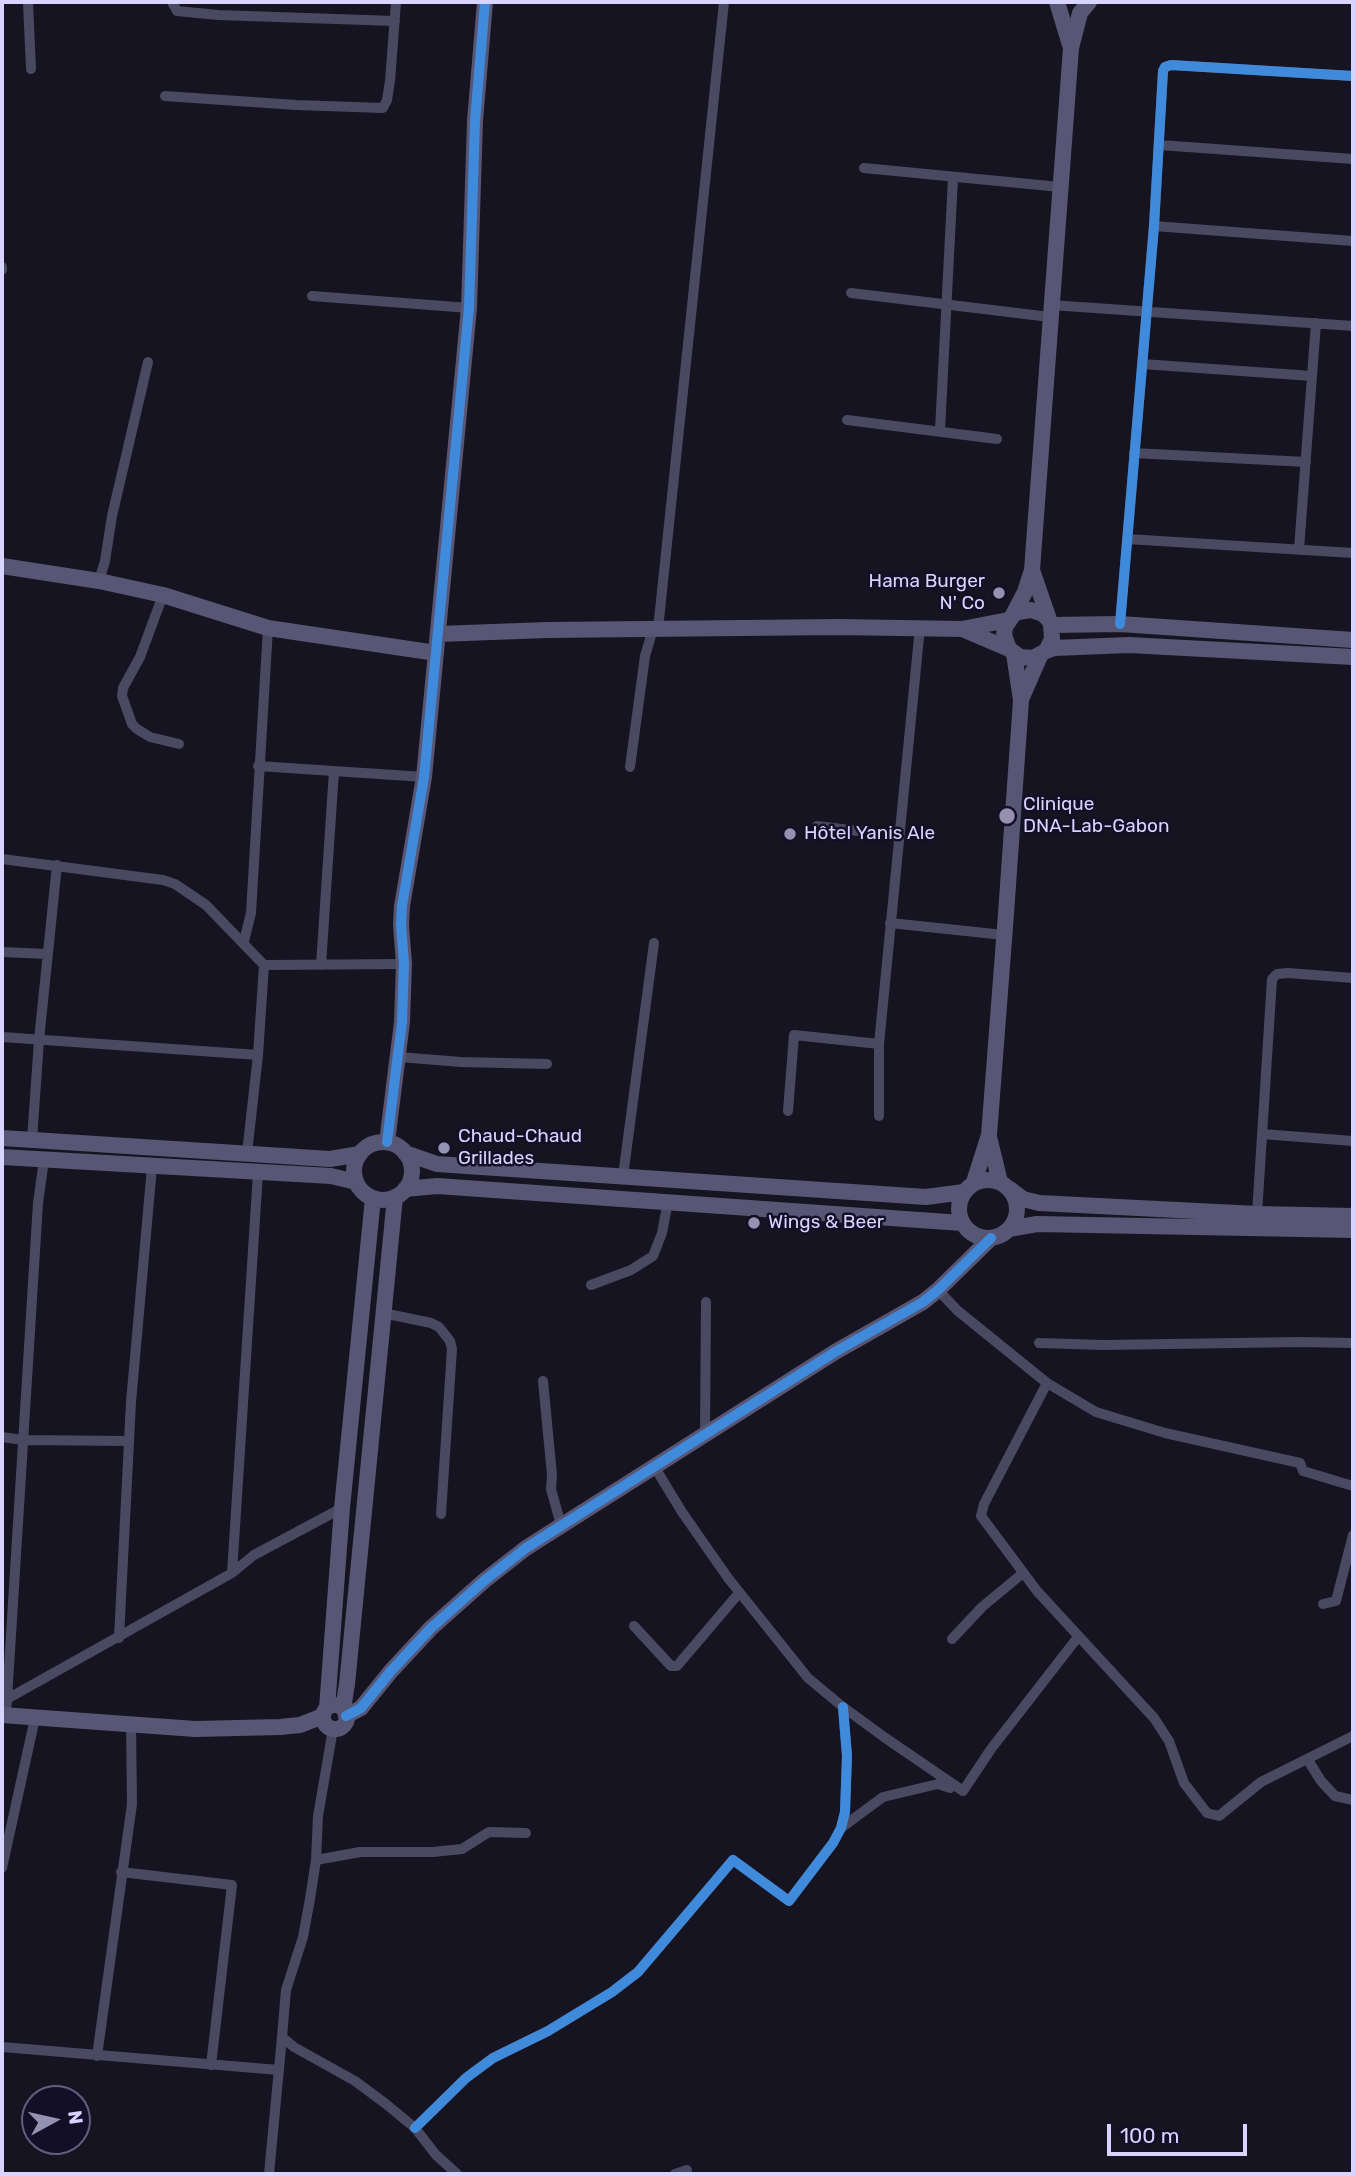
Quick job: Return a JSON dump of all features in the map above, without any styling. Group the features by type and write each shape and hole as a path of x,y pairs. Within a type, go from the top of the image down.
{"street":[{"path":"28,2 31,69"},
{"path":"172,2 177,11 218,15 395,21"},
{"path":"164,96 383,108 390,81 396,2"},
{"path":"387,1142 399,1057 404,964 402,906 424,776 470,308 475,121 485,2"},
{"path":"630,767 645,656 656,629 724,2"},
{"path":"1057,2 1071,48"},
{"path":"1063,2 1087,2"},
{"path":"991,1238 974,1234 962,1223 959,1207 989,1135 1021,700 1011,651 1004,635 1025,592 1032,570 1071,48 1080,13 1087,2"},
{"path":"1120,624 1154,226 1163,71 1167,65 1353,76"},
{"path":"1160,145 1353,159"},
{"path":"864,168 1060,187"},
{"path":"940,430 953,178"},
{"path":"1154,226 1353,241"},
{"path":"851,293 946,305 1050,311 1147,311 1353,326"},
{"path":"312,296 470,308"},
{"path":"1298,549 1316,323"},
{"path":"99,581 148,362"},
{"path":"1142,364 1312,376"},
{"path":"847,420 997,439"},
{"path":"1134,453 1306,462"},
{"path":"1127,539 1353,553"},
{"path":"2,566 99,581 163,595 268,628 436,653"},
{"path":"1021,700 1052,639 1032,570"},
{"path":"163,595 122,696 132,724 137,729 149,737 180,744"},
{"path":"438,634 656,629 962,629 1010,618 1018,612 1031,610 1043,614 1049,622"},
{"path":"1049,622 1120,624 1353,640"},
{"path":"879,1116 879,1044 920,627"},
{"path":"244,942 251,913 268,628"},
{"path":"962,629 1026,659 1054,648 1129,645 1353,657"},
{"path":"258,766 424,776"},
{"path":"321,965 334,771"},
{"path":"817,826 899,835"},
{"path":"2,859 163,880 175,884 206,905 264,965 258,1055 247,1153"},
{"path":"32,1140 57,865"},
{"path":"890,923 1004,935"},
{"path":"623,1176 654,943"},
{"path":"2,951 47,954"},
{"path":"264,965 404,964"},
{"path":"1257,1214 1272,979 1277,974 1288,973 1353,978"},
{"path":"788,1111 794,1035 879,1044"},
{"path":"2,1037 258,1055"},
{"path":"399,1057 547,1065"},
{"path":"1262,1134 1353,1141"},
{"path":"5,1710 35,1718 195,1729 253,1729 300,1725 361,1708 431,1628 526,1548 835,1352 923,1301 938,1290 991,1238 1009,1229 1015,1220 1016,1201 1005,1185 989,1135"},
{"path":"2,1138 330,1159 360,1154"},
{"path":"962,1223 437,1186 400,1193 384,1200 373,1198 361,1190 356,1182 354,1167 360,1154 372,1144 387,1142 405,1153 437,1164 926,1196 969,1187 987,1179 1005,1185 1023,1199 1039,1203 1353,1216"},
{"path":"334,1716 348,1671 383,1313 400,1193 412,1171 405,1153"},
{"path":"2,1157 331,1176 356,1182"},
{"path":"5,1710 38,1203 44,1160"},
{"path":"119,1638 129,1441 152,1167"},
{"path":"232,1573 258,1173"},
{"path":"269,2174 286,1990 303,1937 316,1860 318,1816 334,1716 342,1508 373,1198"},
{"path":"591,1285 631,1270 653,1256 662,1233 668,1201"},
{"path":"1009,1229 1037,1224 1353,1230"},
{"path":"938,1290 958,1311 1047,1383 1096,1412 1165,1433 1300,1463 1304,1471 1353,1486"},
{"path":"705,1433 706,1302"},
{"path":"383,1313 431,1323 439,1327 450,1341 452,1349 442,1514"},
{"path":"1040,1343 1353,1343"},
{"path":"543,1381 551,1489 561,1525"},
{"path":"1047,1383 980,1512 981,1516 1023,1573 1154,1718 1169,1741 1184,1783 1207,1813 1219,1816 1261,1782 1353,1736"},
{"path":"2,1437 23,1440 129,1441"},
{"path":"654,1466 682,1512 739,1593 808,1678 928,1769 963,1791"},
{"path":"5,1710 119,1638 232,1573 254,1555 342,1508"},
{"path":"1323,1604 1336,1601 1353,1535"},
{"path":"952,1639 982,1607 1023,1573"},
{"path":"634,1626 671,1667 677,1666 739,1593"},
{"path":"963,1791 991,1749 1078,1637"},
{"path":"415,2128 466,2078 493,2058 548,2031 612,1992 638,1972 733,1860 789,1901 825,1855 841,1828 847,1797 843,1707"},
{"path":"2,1868 35,1718"},
{"path":"97,2056 132,1804 131,1723"},
{"path":"1308,1760 1321,1781 1335,1796 1353,1800"},
{"path":"841,1828 883,1797 938,1784 963,1791"},
{"path":"316,1860 360,1852 433,1852 462,1849 489,1832 526,1833"},
{"path":"121,1872 232,1885 211,2065"},
{"path":"282,2037 294,2047 355,2081 415,2128 436,2155 457,2174"},
{"path":"2,2047 279,2070"},
{"path":"675,2174 687,2170"}],"cycle path":[{"path":"387,1142 402,1022 402,906 424,777 469,308 475,121 485,2"},
{"path":"1120,624 1154,226 1163,71 1171,65 1353,76"},
{"path":"346,1716 361,1708 431,1628 526,1548 835,1352 923,1302 991,1238"},
{"path":"415,2128 466,2078 493,2058 548,2031 612,1992 638,1972 733,1860 789,1901 833,1843 841,1828 845,1812 847,1756 843,1707"}],"place":[{"name":"Hama Burger N' Co","path":"999,593"},
{"name":"Clinique DNA-Lab-Gabon","path":"1007,816"},
{"name":"Hôtel Yanis Ale","path":"790,834"},
{"name":"Chaud-Chaud Grillades","path":"444,1148"},
{"name":"Wings & Beer","path":"754,1223"}]}
